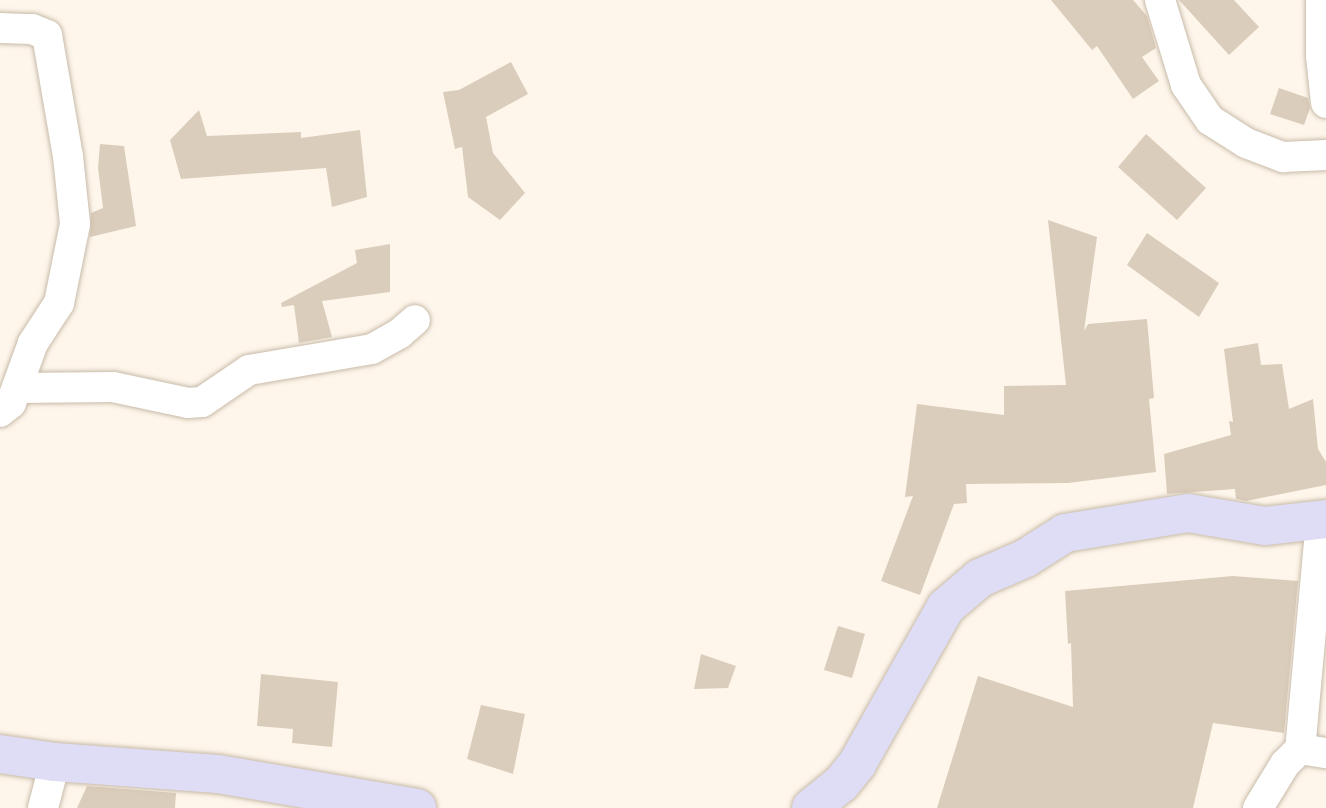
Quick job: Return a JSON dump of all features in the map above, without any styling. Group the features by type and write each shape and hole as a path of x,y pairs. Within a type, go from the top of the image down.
{"main road":[{"path":"811,808 841,783 856,764 946,607 980,578 1026,558 1065,533 1188,513 1265,526 1324,519"},
{"path":"0,754 55,762 218,774 417,808"}],"street":[{"path":"1160,0 1186,85 1210,120 1246,143 1283,157 1310,158 1326,155"},
{"path":"1321,0 1321,57 1326,103"},
{"path":"0,28 32,29 47,35 73,194 72,247 59,303 33,343 11,403 0,412"},
{"path":"18,388 113,387 188,403 202,402 249,370 372,349 399,334 415,320"},
{"path":"1258,808 1285,764 1313,751 1324,519"},
{"path":"43,808 55,762"}],"building":[{"path":"1051,0 1133,0 1147,16 1156,48 1142,57 1159,81 1133,99 1097,46 1092,50"},
{"path":"1179,0 1234,0 1259,27 1229,55"},
{"path":"511,62 528,94 486,117 493,153 525,193 500,220 468,197 462,147 455,149 443,92 459,90"},
{"path":"1279,88 1308,98 1310,108 1304,125 1270,114"},
{"path":"199,110 207,136 301,132 301,138 360,130 367,197 332,207 326,168 181,179 170,140"},
{"path":"1146,134 1206,188 1177,220 1118,167"},
{"path":"100,144 124,146 136,226 90,237 91,213 103,208 98,168"},
{"path":"1048,220 1097,237 1084,331 1088,324 1147,319 1154,398 1149,399 1156,472 1068,483 966,484 967,503 954,504 920,595 881,581 913,496 905,497 917,404 1004,415 1004,386 1066,385"},
{"path":"1147,233 1219,283 1199,317 1127,265"},
{"path":"390,244 390,292 322,301 332,337 299,343 294,305 282,307 281,303 357,263 355,250"},
{"path":"1258,343 1261,365 1282,364 1289,409 1313,399 1318,449 1326,462 1326,485 1246,501 1236,499 1235,489 1167,494 1164,454 1231,435 1229,421 1233,422 1224,349"},
{"path":"1233,576 1298,581 1284,733 1213,723 1193,808 937,808 978,676 1073,707 1071,643 1068,644 1065,591"},
{"path":"838,626 865,634 852,678 824,670"},
{"path":"701,654 736,666 728,688 694,689"},
{"path":"261,674 338,682 332,747 292,743 293,729 257,726"},
{"path":"481,705 525,714 513,774 467,759"},
{"path":"87,786 176,793 175,808 77,808"}]}
